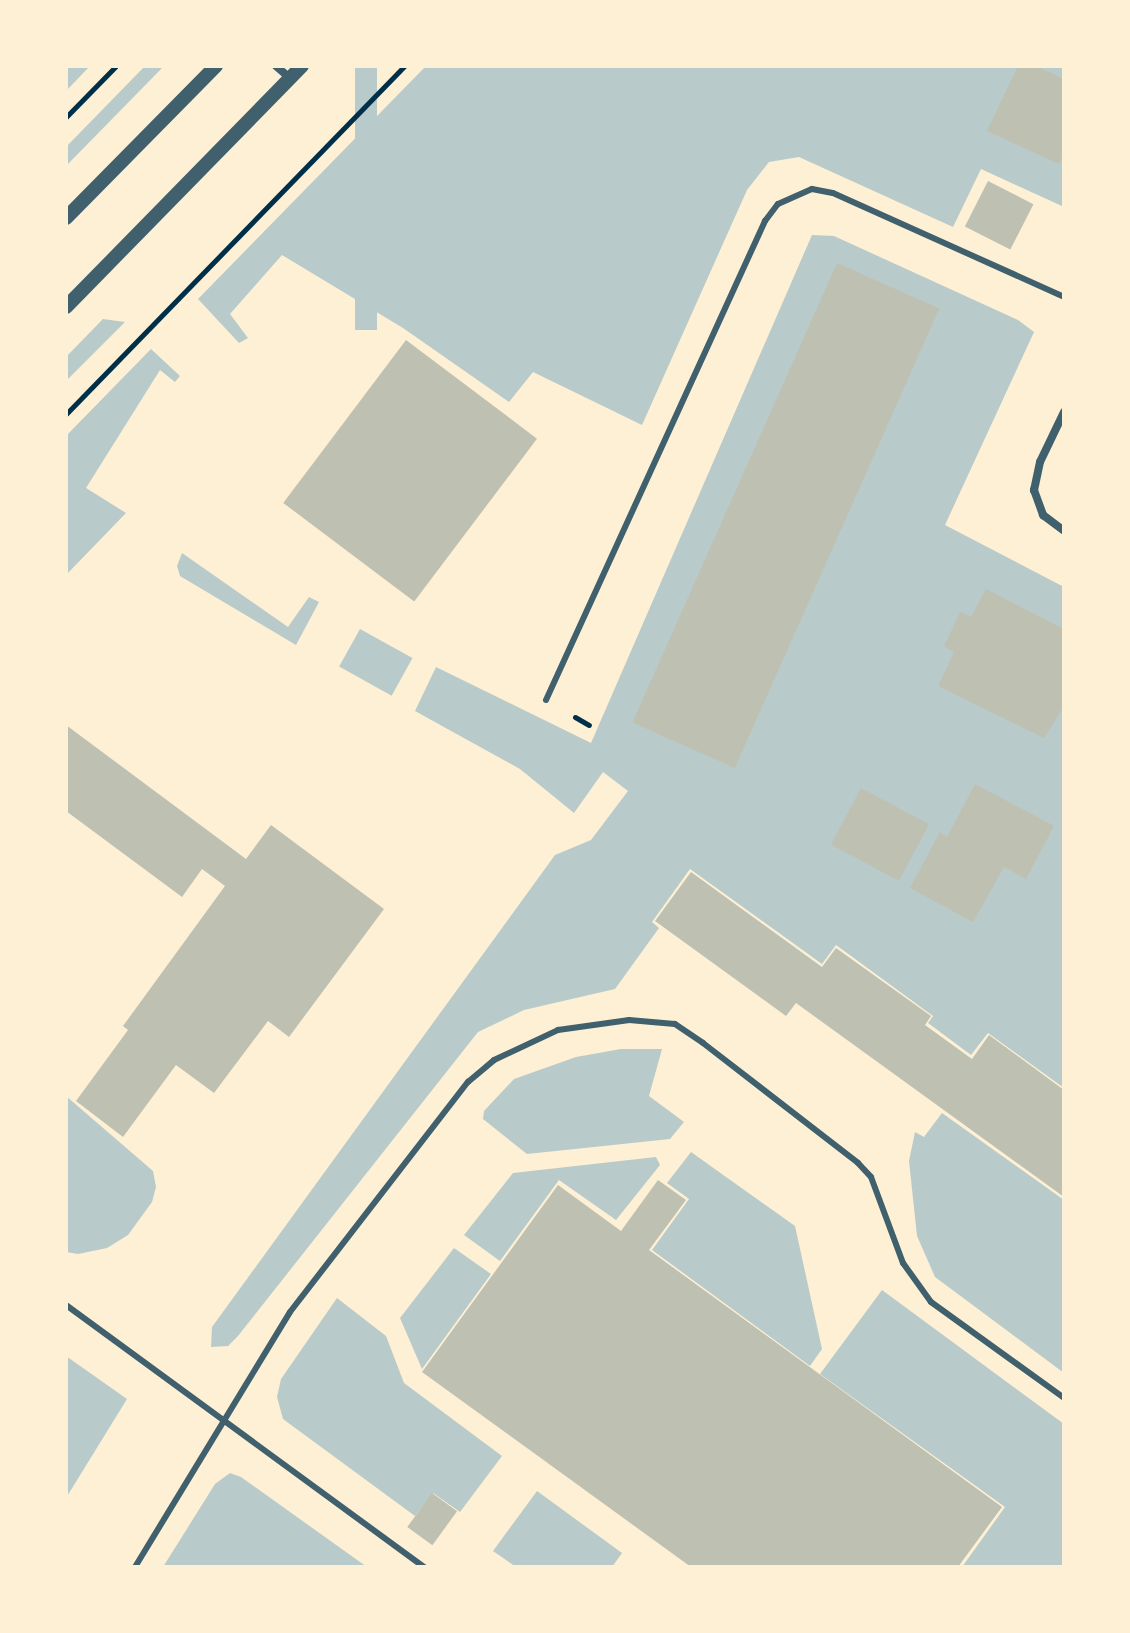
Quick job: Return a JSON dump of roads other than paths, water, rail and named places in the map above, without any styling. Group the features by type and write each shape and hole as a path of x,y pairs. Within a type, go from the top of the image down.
{"street":[{"path":"66,218 216,66"},
{"path":"276,66 290,78"},
{"path":"66,307 302,66"},
{"path":"1064,412 1040,462 1034,490 1043,515 1064,531"}],"lane":[{"path":"546,700 765,221 778,204 812,189 833,193 1064,297"},
{"path":"135,1567 290,1312 468,1082 494,1060 558,1030 629,1020 675,1024 841,1146 871,1177 903,1263 931,1302 1064,1398"},
{"path":"66,1305 221,1422 424,1567"}]}
